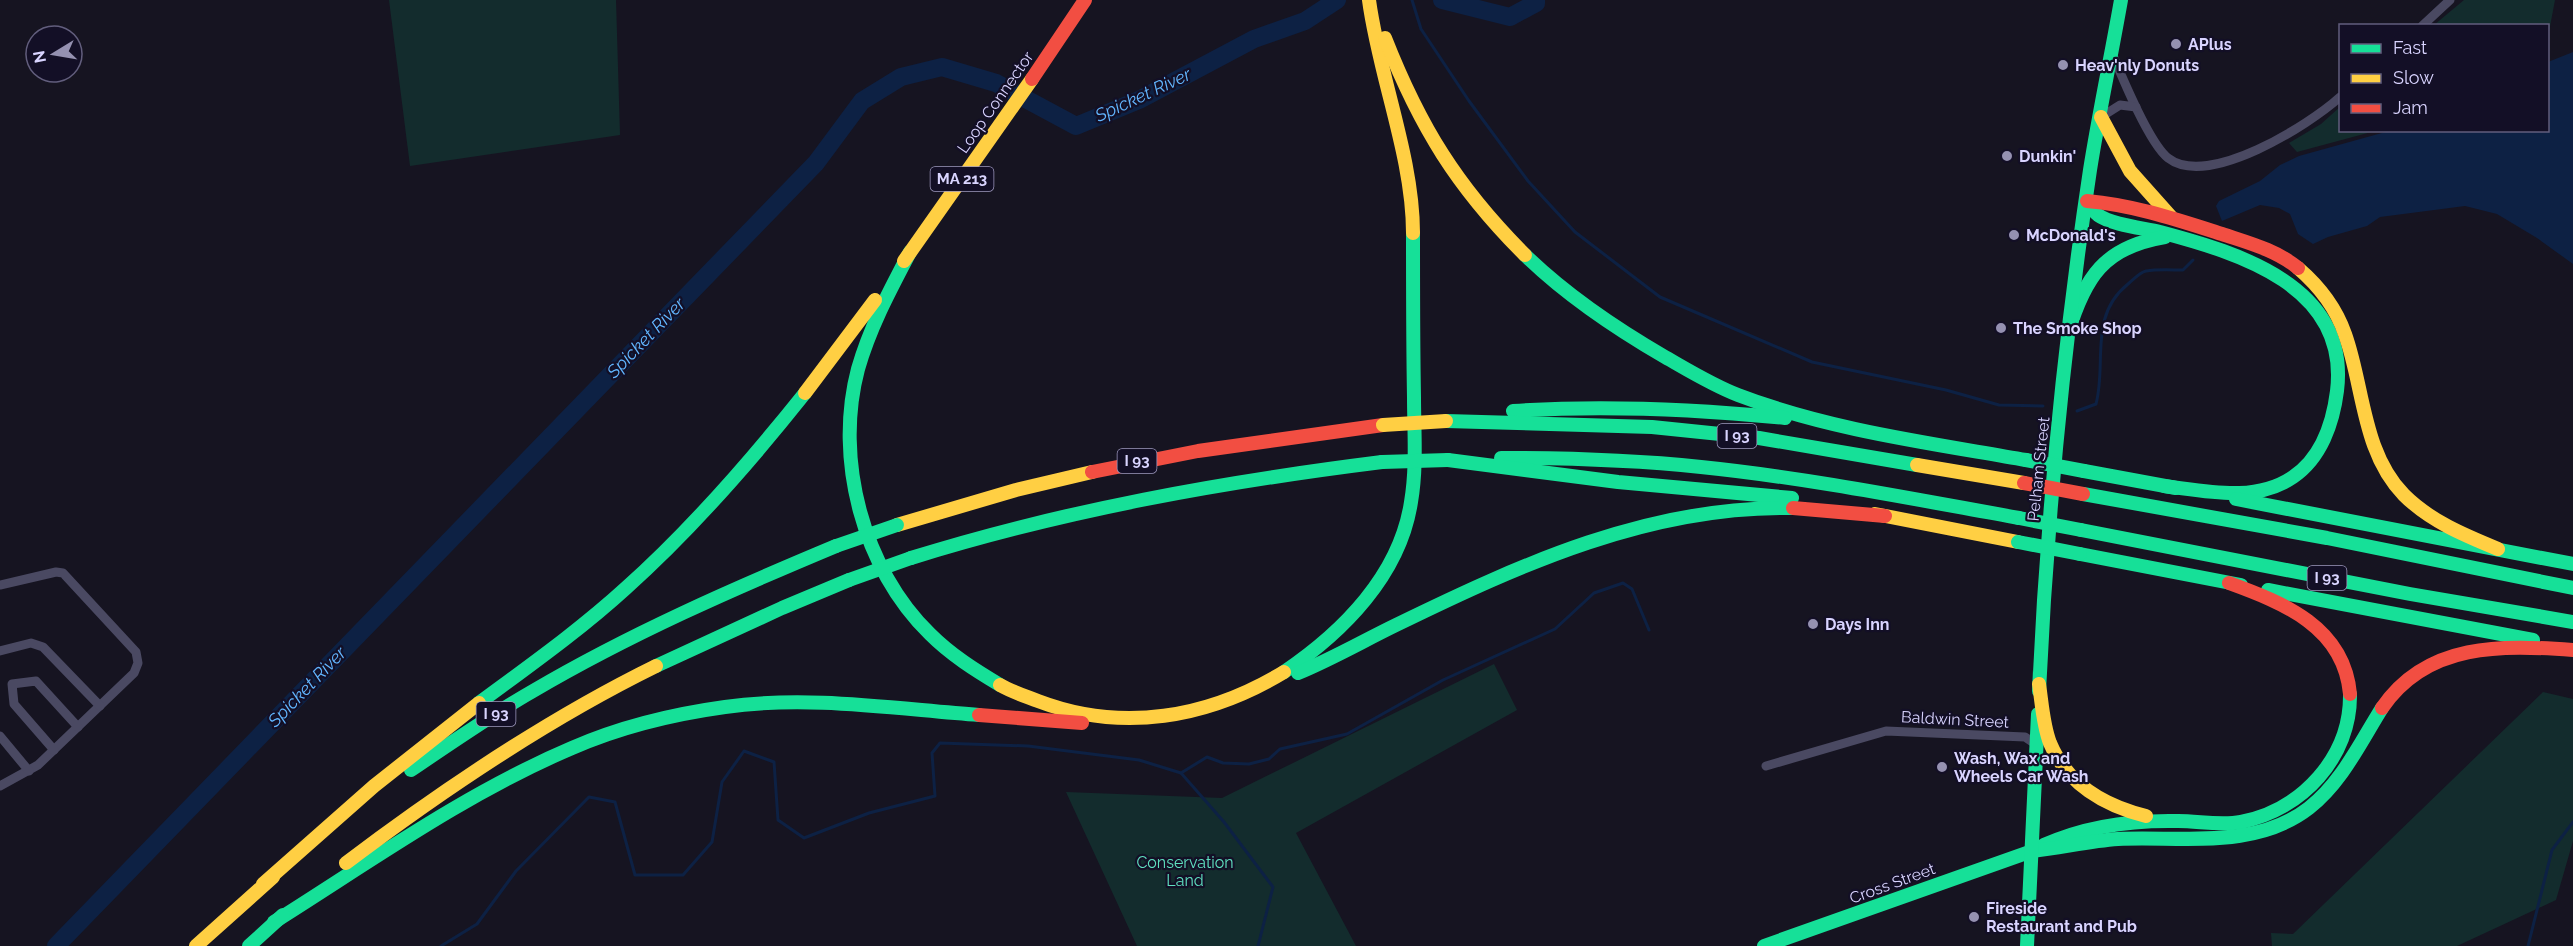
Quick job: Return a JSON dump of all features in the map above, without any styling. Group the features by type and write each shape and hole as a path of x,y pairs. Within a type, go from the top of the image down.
{"main road":[{"name":"Loop Connector","path":"910,252 1085,0"},
{"path":"1369,0 1382,28 1401,82 1436,145 1460,182 1505,238 1542,273 1610,325 1689,371 1744,397 1840,424 2573,564"},
{"path":"1251,691 1308,656 1369,597 1396,555 1411,506 1414,479 1413,220 1404,163 1373,29 1369,0"},
{"name":"Pelham Street","path":"2027,946 2044,578 2068,333 2086,201 2121,0"},
{"path":"2101,117 2118,154 2130,172 2140,186 2173,218"},
{"path":"2086,201 2099,216 2175,237 2262,266 2302,292 2313,303 2329,330 2337,360 2335,407 2325,438 2306,466 2292,477 2262,491 2246,494 2164,486"},
{"path":"2086,201 2102,202 2173,218 2246,241 2278,254 2315,283 2333,308 2345,333 2369,434 2391,481 2430,517 2460,535 2498,549"},
{"path":"2068,333 2081,293 2089,279 2106,259 2143,241 2175,237"},
{"path":"910,252 868,334 858,368 851,411 850,446 854,489 862,522 875,558 897,595 923,628 956,658 987,679 1024,698 1059,709 1090,716 1137,719"},
{"path":"263,884 329,823 443,731 572,633 663,553 726,489 795,408 910,252"},
{"path":"1446,421 1546,408 1653,407 1701,409 1840,424"},
{"name":"I 93","path":"196,946 263,884 393,783 458,738 552,680 695,607 836,546 1020,488 1153,458 1242,443 1383,425 1446,421 1652,427 1747,437 2024,483 2327,538 2573,588"},
{"name":"I 93","path":"249,946 274,922 438,793 539,729 648,669 745,623 849,580 911,558 1038,521 1182,489 1263,476 1382,462 1448,460 1553,458 1702,467 1832,484 2410,594 2573,621"},
{"path":"1448,460 1618,482 1757,494 2358,605 2573,649"},
{"path":"274,922 473,796 573,747 656,720 726,707 776,703 839,705 1100,724 1191,712 1226,702 1302,671 1383,631 1548,556 1630,527 1713,513 1766,508 1885,516"},
{"path":"2032,851 2071,832 2125,823 2171,821 2237,823 2265,816 2302,794 2323,773 2338,749 2348,721 2350,694 2339,654 2322,632 2295,610 2277,600 2229,583"},
{"path":"2032,851 2124,839 2231,837 2268,830 2299,816 2326,794 2397,690 2429,664 2457,654 2499,648 2573,649"},
{"path":"2039,684 2049,741 2059,762 2078,783 2102,800 2128,812 2171,821"},
{"name":"Cross Street","path":"1764,946 2032,851"}],"street":[{"path":"2424,24 2450,0"},
{"path":"2112,53 2136,107 2164,155 2182,165 2229,160 2283,138 2310,122 2339,98"},
{"path":"2101,117 2120,105 2136,107"},
{"path":"0,585 56,572 63,573 136,652 138,663 134,673 54,750 29,771 0,786"},
{"path":"0,651 32,643 43,647 100,706"},
{"path":"54,750 14,704 12,684 36,681 78,727"},
{"name":"Baldwin Street","path":"1766,766 1886,731 2025,737 2037,745"},
{"path":"0,736 29,771"}],"green space":[{"path":"389,0 616,0 620,135 410,166"},
{"path":"2464,0 2555,0 2549,32 2549,24 2435,24"},
{"path":"2339,108 2339,132 2371,132 2297,152 2289,143 2321,124"},
{"name":"Conservation Land","path":"1494,664 1517,710 1296,833 1356,946 1137,946 1066,792 1222,798"},
{"path":"2543,692 2573,699 2573,841 2556,900 2457,946 2272,946 2271,933 2293,934"}],"water":[{"path":"2573,52 2573,264 2537,238 2497,214 2465,206 2380,217 2367,226 2328,237 2313,244 2298,234 2290,214 2279,208 2260,205 2222,221 2216,206 2219,201 2260,181 2280,165 2299,156 2385,132 2549,132 2549,62"}],"waterway":[{"name":"Spicket River","path":"56,946 816,163 862,101 901,77 942,67 996,83 1076,126 1139,100 1254,39 1305,21 1337,0"},
{"path":"1412,0 1421,29 1469,101 1528,181 1575,232 1660,297 1812,362 1946,390 1999,405 2043,406"},
{"name":"Spicket River","path":"1442,0 1510,17 1536,3 1536,0"},
{"path":"2077,411 2096,404 2103,325 2116,297 2139,274 2155,270 2183,270 2193,260"},
{"path":"1181,773 1207,757 1223,763 1249,764 1269,759 1280,749 1347,734 1443,680 1555,629 1594,593 1623,583 1632,589 1649,630"},
{"path":"441,946 477,924 516,871 589,797 615,802 635,875 683,875 712,842 722,782 744,751 774,762 778,820 804,838 869,813 935,796 932,753 940,743 1028,746 1139,760 1181,773 1224,822 1273,887 1258,946"},
{"path":"2528,946 2552,850 2573,822"}],"traffic: fast":[{"path":"2039,691 2052,495 2072,300 2097,127 2121,0"},
{"path":"2087,201 2095,212 2104,218 2223,251 2283,280 2308,300 2326,325 2336,355 2337,391 2329,427 2311,460 2293,477 2278,485 2247,493 2213,492 2164,486"},
{"path":"1284,672 1327,639 1366,599 1395,554 1405,529 1413,489 1415,462 1413,233"},
{"path":"2068,333 2082,296 2100,268 2126,248 2165,237"},
{"path":"910,252 874,324 858,369 851,404 850,439 853,475 860,511 871,545 887,578 907,608 946,649 1000,685"},
{"path":"1525,255 1575,298 1610,323 1691,372 1738,395 1808,418 1917,441 2026,460"},
{"path":"479,703 572,633 650,566 720,494 805,393"},
{"path":"1513,411 1581,408 1649,409 1785,418"},
{"path":"1446,421 1652,427 1759,438 1917,465"},
{"path":"1501,458 1626,461 1741,472 2019,518"},
{"path":"1448,460 1618,482 1792,498"},
{"path":"1382,462 1448,460"},
{"path":"2026,460 2084,471"},
{"path":"911,558 1027,526 1144,500 1263,479 1382,462"},
{"path":"2084,471 2176,488"},
{"path":"2083,494 2327,538 2573,588"},
{"path":"2236,499 2573,564"},
{"path":"1298,673 1443,602 1539,560 1588,542 1689,516 1740,510 1793,508"},
{"path":"2019,518 2081,530"},
{"path":"836,546 897,525"},
{"path":"2081,530 2410,594 2573,622"},
{"path":"2018,542 2080,554"},
{"path":"411,770 517,700 607,650 720,596 836,546"},
{"path":"2080,554 2241,585"},
{"path":"849,580 911,558"},
{"path":"656,666 849,580"},
{"path":"2268,590 2533,640"},
{"path":"2044,845 2076,833 2126,823 2241,822 2263,816 2284,806 2303,793 2332,759 2342,739 2348,717 2350,694"},
{"path":"274,922 420,829 494,786 590,740 628,728 706,710 788,702 852,704 979,715"},
{"path":"2032,851 2118,839 2217,838 2265,830 2288,821 2321,798 2341,774 2382,708"},
{"path":"2027,946 2038,714"},
{"path":"1764,946 2032,851"},
{"path":"249,946 283,915"}],"traffic: slow":[{"path":"1369,0 1380,58 1408,175 1413,233"},
{"path":"1385,38 1412,100 1443,154 1479,205 1525,255"},
{"path":"904,261 1032,79"},
{"path":"2101,117 2130,171 2171,217"},
{"path":"2298,268 2326,298 2341,324 2351,354 2372,439 2390,478 2404,495 2436,520 2498,549"},
{"path":"805,393 875,300"},
{"path":"1383,425 1446,421"},
{"path":"1917,465 2024,483"},
{"path":"897,525 1016,490 1092,472"},
{"path":"1875,514 2018,542"},
{"path":"346,863 458,782 497,757 575,709 656,666"},
{"path":"1000,685 1070,711 1133,718 1164,716 1195,710 1255,688 1284,672"},
{"path":"2039,684 2050,743 2066,770 2089,791 2102,799 2146,816"},
{"path":"263,884 374,786 479,703"},
{"path":"196,946 273,877"}],"traffic: jam":[{"path":"1032,79 1085,0"},
{"path":"2087,201 2172,218 2262,248 2281,256 2298,268"},
{"path":"1092,472 1198,451 1383,425"},
{"path":"2024,483 2083,494"},
{"path":"1793,508 1885,516"},
{"path":"2229,583 2290,609 2324,635 2336,651 2345,671 2350,694"},
{"path":"2382,708 2400,686 2421,670 2443,659 2468,652 2493,649 2573,650"},
{"path":"979,715 1082,723"}],"place":[{"name":"APlus","path":"2176,44"},
{"name":"Heav'nly Donuts","path":"2063,65"},
{"name":"Dunkin'","path":"2007,156"},
{"name":"McDonald's","path":"2014,235"},
{"name":"The Smoke Shop","path":"2001,328"},
{"name":"Days Inn","path":"1813,624"},
{"name":"Wash, Wax and Wheels Car Wash","path":"1942,767"},
{"name":"Fireside Restaurant and Pub","path":"1974,917"}]}
